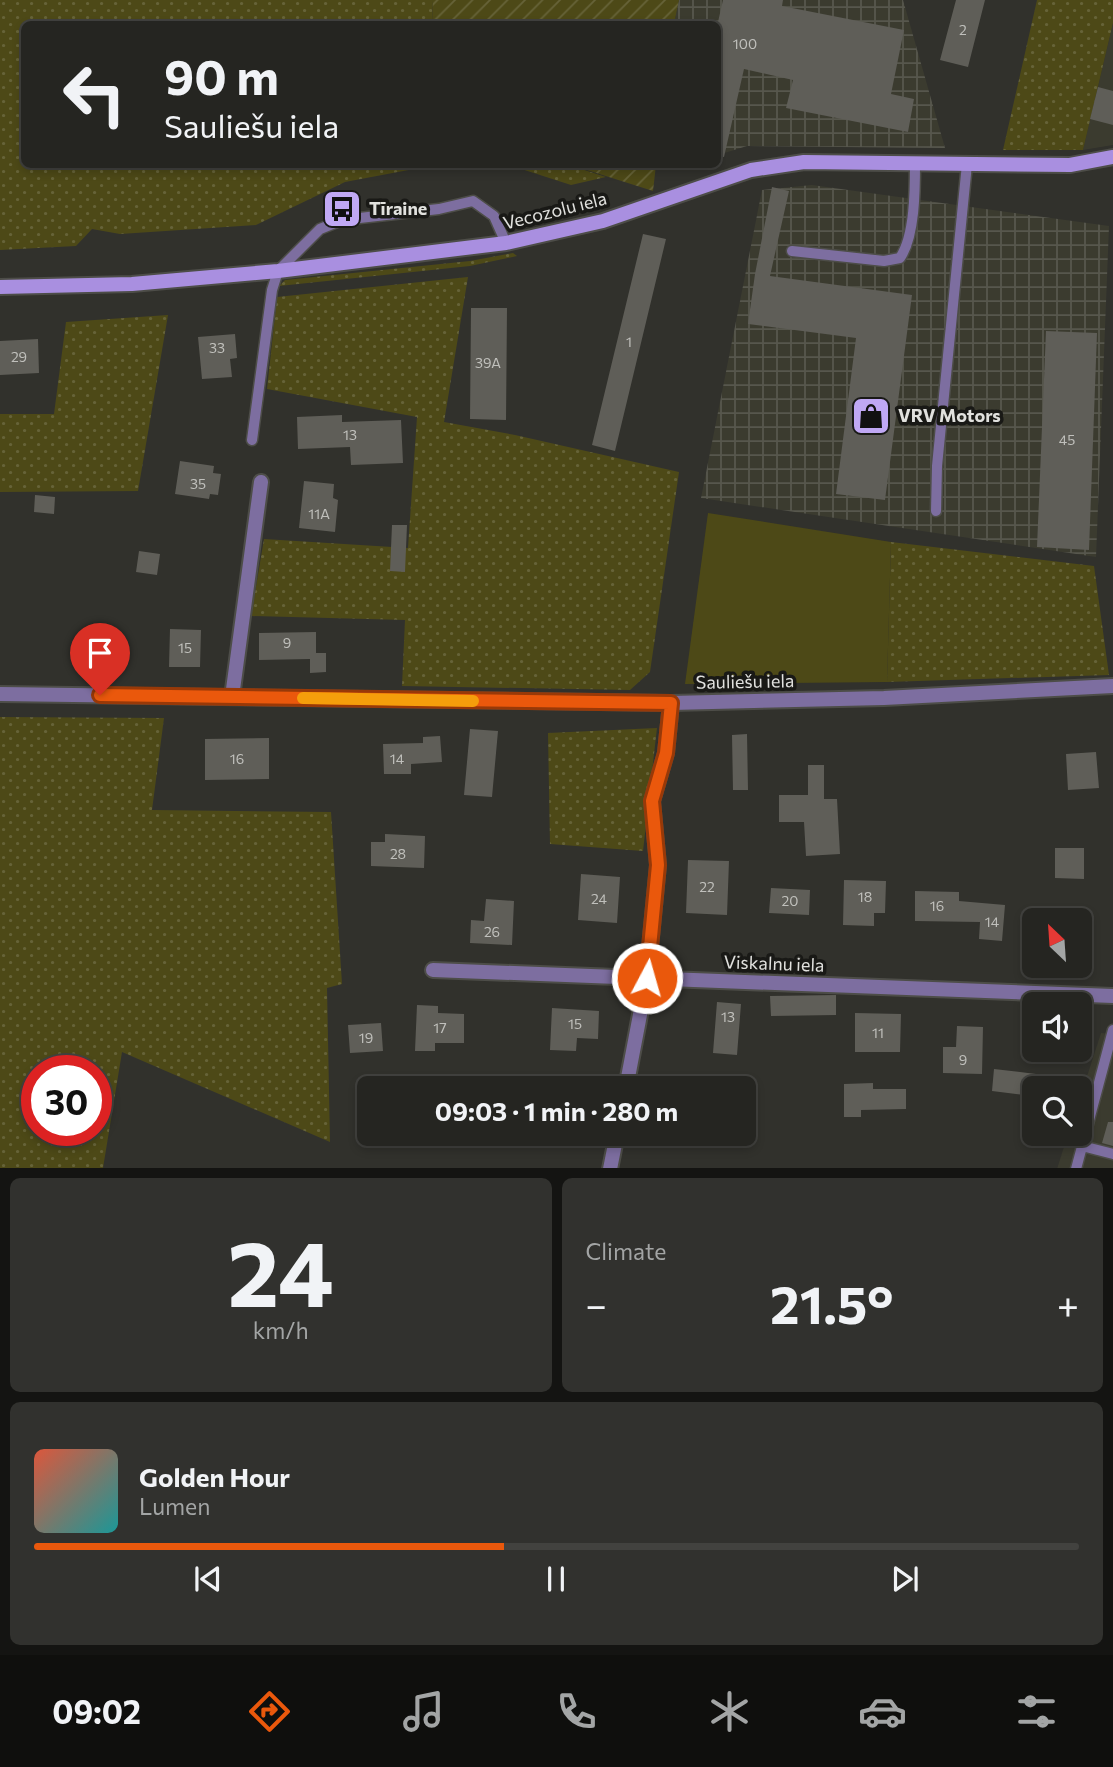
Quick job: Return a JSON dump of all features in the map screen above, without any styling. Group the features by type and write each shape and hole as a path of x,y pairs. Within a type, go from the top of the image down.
{"street":[{"name":"Vecozolu iela","path":"0,287 132,284 278,271 506,243 603,221 751,170 804,162 1070,165 1113,157"},
{"path":"233,697 261,482"},
{"name":"Sauliešu iela","path":"0,694 671,703 884,698 1113,686"},
{"path":"627,1076 647,978 658,865 652,801 666,753 671,703"},
{"name":"Viskalnu iela","path":"433,970 1113,996"},
{"path":"610,1168 615,1146"}],"lane":[{"path":"792,251 884,261 900,258 906,249 912,219 915,163"},
{"path":"936,511 937,466 967,163"},
{"path":"253,440 272,290 278,271 320,229 342,220 439,209 474,201 494,216 506,243"},
{"path":"1092,1109 1113,1030"},
{"path":"1076,1168 1082,1146 1113,1154"}],"shaded area":[{"path":"0,0 433,0 432,21 21,21 21,168 419,168 345,182 256,225 120,234 92,229 76,246 0,250"},
{"path":"433,0 679,0 675,21 432,21"},
{"path":"679,0 903,0 945,148 747,146 721,154 721,21 675,21"},
{"path":"1037,0 1113,0 1113,23 1083,150 1003,150"},
{"path":"1113,23 1113,145 1083,150"},
{"path":"518,168 578,168 606,177 571,185"},
{"path":"580,168 656,168 653,191"},
{"path":"812,185 1109,226 1096,557 701,498 762,190"},
{"path":"513,253 517,256 470,266 279,286 285,280 470,261"},
{"path":"468,277 444,422 679,472 650,672 630,690 402,686 405,620 251,616 264,539 408,548 417,417 267,389 277,297"},
{"path":"168,315 138,491 0,492 0,414 54,414 66,322"},
{"path":"708,513 891,542 887,682 685,684"},
{"path":"891,542 1094,566 1109,675 887,682"},
{"path":"0,717 164,718 152,810 331,812 342,984 327,988 330,1142 122,1052 112,1113 112,1055 21,1055 21,1146 107,1146 103,1168 0,1168"},
{"path":"657,728 643,851 550,844 548,733"},
{"path":"1101,1033 1113,1034 1113,1168 1057,1168 1064,1146 1092,1146 1092,1076 1087,1076"}],"building":[{"path":"723,0 783,0 782,6 904,30 891,94 914,99 908,132 786,108 793,80 744,69 724,157 721,156 721,21 718,21"},
{"path":"956,0 985,0 968,67 940,60"},
{"path":"1098,87 1113,91 1113,125 1090,119"},
{"name":"VRV Motors","path":"772,187 789,191 770,276 912,295 885,500 836,494 856,338 748,324"},
{"path":"643,234 666,239 615,451 592,445"},
{"path":"471,308 507,308 506,420 470,419"},
{"path":"1046,331 1097,333 1089,550 1037,547"},
{"path":"235,334 237,358 230,359 232,377 202,379 198,337"},
{"path":"38,339 39,373 0,375 0,341"},
{"path":"342,415 342,422 401,420 403,463 351,465 350,447 298,449 297,417"},
{"path":"180,461 214,466 213,473 221,474 218,495 210,494 209,499 175,494"},
{"path":"304,481 334,484 333,498 338,500 335,532 299,528"},
{"path":"35,495 55,497 54,514 34,512"},
{"path":"392,525 407,525 405,572 390,571"},
{"path":"139,551 160,554 157,575 136,572"},
{"path":"170,629 201,630 200,667 169,667"},
{"path":"316,632 316,653 326,653 326,672 310,673 310,659 259,660 259,633"},
{"path":"470,729 498,731 492,797 464,795"},
{"path":"747,734 748,790 733,790 732,735"},
{"path":"440,736 442,762 411,764 411,774 384,774 383,744 423,743 423,737"},
{"path":"269,738 269,779 205,780 205,739"},
{"path":"1096,752 1099,788 1068,790 1066,754"},
{"path":"808,765 824,765 824,799 837,799 840,854 806,856 804,822 779,822 779,795 808,795"},
{"path":"385,834 425,836 424,868 371,866 371,842 385,842"},
{"path":"1055,848 1084,848 1084,879 1055,878"},
{"path":"688,860 729,861 727,915 686,913"},
{"path":"581,874 620,877 617,923 578,920"},
{"path":"844,880 886,881 885,913 874,913 874,926 843,925"},
{"path":"771,888 810,890 809,915 769,913"},
{"path":"915,891 959,892 959,901 1005,905 1002,941 979,939 980,922 915,921"},
{"path":"486,899 514,901 512,945 470,943 471,920 484,921"},
{"path":"836,995 836,1015 771,1016 770,996"},
{"path":"717,1002 741,1004 737,1055 713,1053"},
{"path":"417,1005 438,1006 438,1013 464,1014 464,1043 435,1043 435,1051 415,1051"},
{"path":"552,1008 599,1011 598,1039 577,1038 576,1051 550,1050"},
{"path":"855,1013 901,1014 900,1052 855,1052"},
{"path":"381,1023 383,1051 350,1053 348,1025"},
{"path":"957,1026 983,1027 982,1074 943,1073 943,1047 956,1047"},
{"path":"994,1069 1036,1074 1022,1076 1022,1095 992,1091"},
{"path":"873,1083 873,1089 906,1089 906,1109 861,1110 861,1117 844,1117 844,1084"},
{"path":"1108,1122 1113,1122 1113,1146 1102,1143"}],"slow traffic":[{"path":"303,698 473,701"}],"place":[{"name":"Tīraine","path":"342,209"},
{"name":"VRV Motors","path":"871,416"}],"route":[{"path":"100,695 671,703 666,753 652,801 658,865 647,978"}]}
